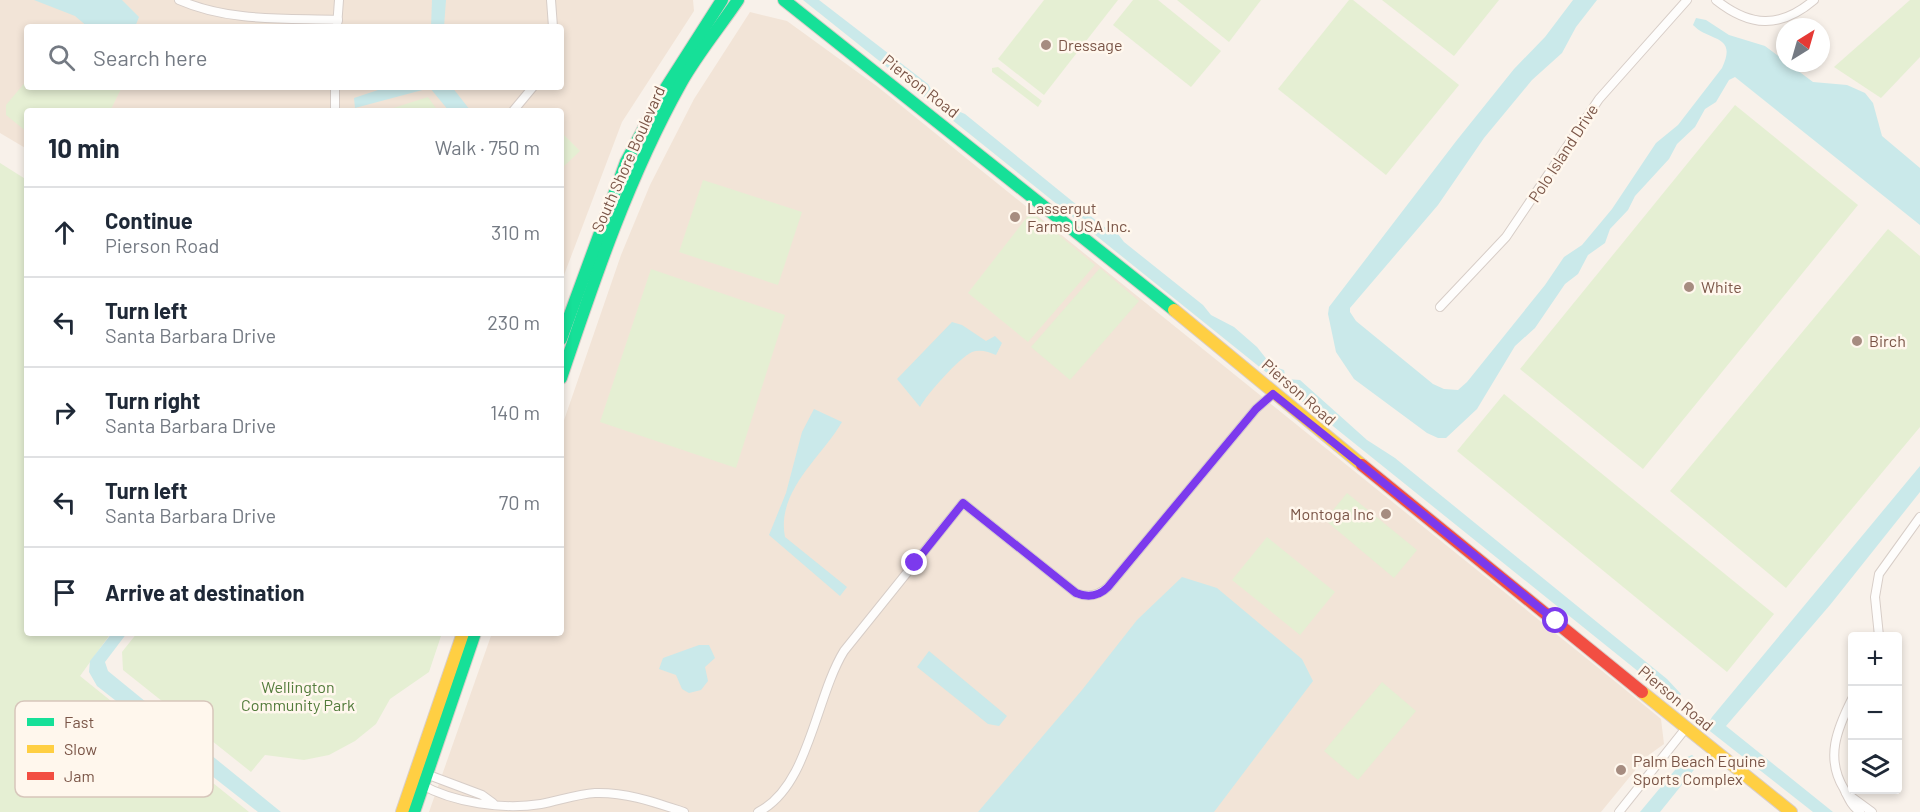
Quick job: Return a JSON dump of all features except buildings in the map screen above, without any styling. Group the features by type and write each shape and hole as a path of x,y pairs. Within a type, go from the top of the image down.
{"street":[{"path":"179,0 202,9 243,16 338,23 339,0"},
{"path":"551,0 553,24"},
{"name":"South Shore Boulevard","path":"564,330 626,162 662,94 722,0"},
{"name":"South Shore Boulevard","path":"566,350 619,212 645,153 682,81 738,0"},
{"name":"Pierson Road","path":"784,0 932,115 1251,372 1273,394 1791,812"},
{"name":"Polo Island Drive","path":"1440,307 1506,237 1599,99 1687,0"},
{"path":"1716,0 1738,15 1765,21 1786,18 1814,0"},
{"path":"335,90 335,108"},
{"path":"516,108 530,90"},
{"path":"758,812 781,795 792,780 829,678 844,651 963,503 1076,593 1087,596 1099,594 1108,587 1256,409 1273,394"},
{"path":"1879,632 1875,597 1879,574 1889,557 1919,519"},
{"path":"414,812 421,779 462,636"},
{"path":"402,812 421,779 474,636"},
{"path":"1848,708 1833,752 1835,771 1849,804 1860,812"},
{"path":"1619,812 1686,728"},
{"path":"421,779 479,804 528,805 592,793 644,798 684,812"},
{"path":"1845,792 1872,812"}],"shaded area":[{"path":"0,0 693,0 694,11 622,122 564,275 564,108 24,108 24,147 0,133"},
{"path":"750,12 787,21 878,87 1661,719 1664,744 1646,757 1601,812 429,812 491,636 564,636 564,420 621,255 650,185 694,99"}],"green space":[{"name":"Dressage","path":"1044,0 1118,0 1044,95 998,59"},
{"path":"1133,0 1158,0 1221,51 1191,87 1113,25"},
{"path":"1177,0 1261,0 1229,42"},
{"path":"1349,0 1353,0 1459,85 1386,175 1278,89"},
{"path":"1382,0 1499,0 1454,56"},
{"path":"1910,0 1920,0 1920,57 1881,98 1834,67"},
{"path":"998,67 1042,101 1038,107 992,72 992,68"},
{"path":"24,84 24,90 120,90 112,108 24,108 24,130 6,115 6,105"},
{"path":"428,97 436,108 393,108"},
{"name":"White","path":"1735,105 1858,205 1643,469 1520,369"},
{"path":"564,135 580,151 564,166"},
{"path":"0,163 24,178 24,636 109,636 80,676 111,701 15,701 15,797 213,797 213,783 249,812 0,812"},
{"path":"703,180 802,212 778,285 679,252"},
{"path":"1031,212 1095,265 1028,342 968,293"},
{"name":"Birch","path":"1888,229 1920,256 1920,427 1786,588 1670,491"},
{"path":"1100,268 1139,301 1070,380 1031,347"},
{"path":"651,269 785,315 736,468 600,422"},
{"path":"1504,394 1774,614 1727,672 1457,451"},
{"path":"1347,493 1417,550 1394,578 1325,520"},
{"path":"1267,537 1335,592 1300,635 1232,580"},
{"name":"Wellington Community Park","path":"135,636 441,636 429,672 390,699 376,724 355,741 329,755 304,760 265,755 251,772 213,742 213,701 162,701 123,670 122,652"},
{"path":"1382,682 1416,711 1358,780 1324,751"}],"water":[{"path":"34,0 122,0 139,17 136,24 84,24 75,16"},
{"path":"432,0 446,0 444,24 431,24"},
{"path":"803,0 819,0 928,84 934,94 932,98 927,99"},
{"path":"1573,0 1597,0 1576,27 1562,53 1532,80 1484,138 1438,205 1350,308 1356,321 1433,384 1444,389 1458,390 1467,382 1545,285 1564,257 1582,245 1612,209 1656,143 1678,125 1722,68 1726,57 1724,44 1693,25 1696,18 1706,20 1729,35 1765,46 1776,54 1776,72 1800,72 1813,82 1847,85 1865,93 1873,103 1882,136 1920,168 1920,225 1735,77 1729,80 1716,102 1705,109 1695,127 1677,144 1669,159 1635,196 1628,210 1610,229 1605,243 1588,255 1578,274 1565,284 1535,328 1515,346 1477,409 1446,438 1438,438 1427,433 1354,379 1336,352 1328,314 1329,307 1457,140 1514,69 1545,37"},
{"path":"378,90 422,90 355,108 354,98"},
{"path":"432,90 454,90 468,108 447,108"},
{"path":"953,109 965,114 1104,227 1118,234 1124,242 1203,305 1211,315 1234,327 1257,347 1272,366 1284,370 1286,379 1300,380 1367,440 1395,458 1667,679 1681,694 1675,701 951,119 950,112"},
{"path":"952,322 962,325 986,341 995,336 1002,343 996,355 978,351 972,352 959,361 920,407 897,379"},
{"path":"814,409 842,422 794,490 787,505 784,520 785,537 847,587 840,596 769,535 786,493 802,432"},
{"path":"1920,466 1920,492 1830,605 1726,726 1833,812 1813,812 1706,728 1712,717"},
{"path":"1182,577 1217,588 1302,659 1313,681 1214,812 978,812 1082,690 1137,620"},
{"path":"110,636 125,636 105,662 108,671 145,701 116,701 97,686 89,672 90,661"},
{"path":"699,645 709,645 715,658 705,667 708,681 701,690 689,693 682,689 676,675 659,669 663,658"},
{"path":"929,651 1007,716 999,726 988,724 917,667"},
{"path":"1692,755 1698,760 1697,766 1660,812 1640,812 1685,758"},
{"path":"213,757 281,812 258,812 213,777"}],"traffic: fast":[{"path":"564,331 626,162 662,94 722,0"},
{"path":"564,369 600,265 645,154 681,83 738,0"},
{"path":"784,0 1174,310"},
{"path":"414,812 474,636"}],"traffic: slow":[{"path":"1174,310 1362,465"},
{"path":"402,812 462,636"},
{"path":"1642,692 1791,812"}],"traffic: jam":[{"path":"1362,465 1642,692"}],"place":[{"name":"Dressage","path":"1046,45"},
{"name":"Lassergut Farms USA Inc.","path":"1015,217"},
{"name":"White","path":"1689,287"},
{"name":"Birch","path":"1857,341"},
{"name":"Montoga Inc","path":"1386,514"},
{"name":"Palm Beach Equine Sports Complex","path":"1621,770"}],"route":[{"path":"915,563 963,503 1076,593 1082,596 1099,594 1108,587 1256,409 1273,394 1556,621"}]}
